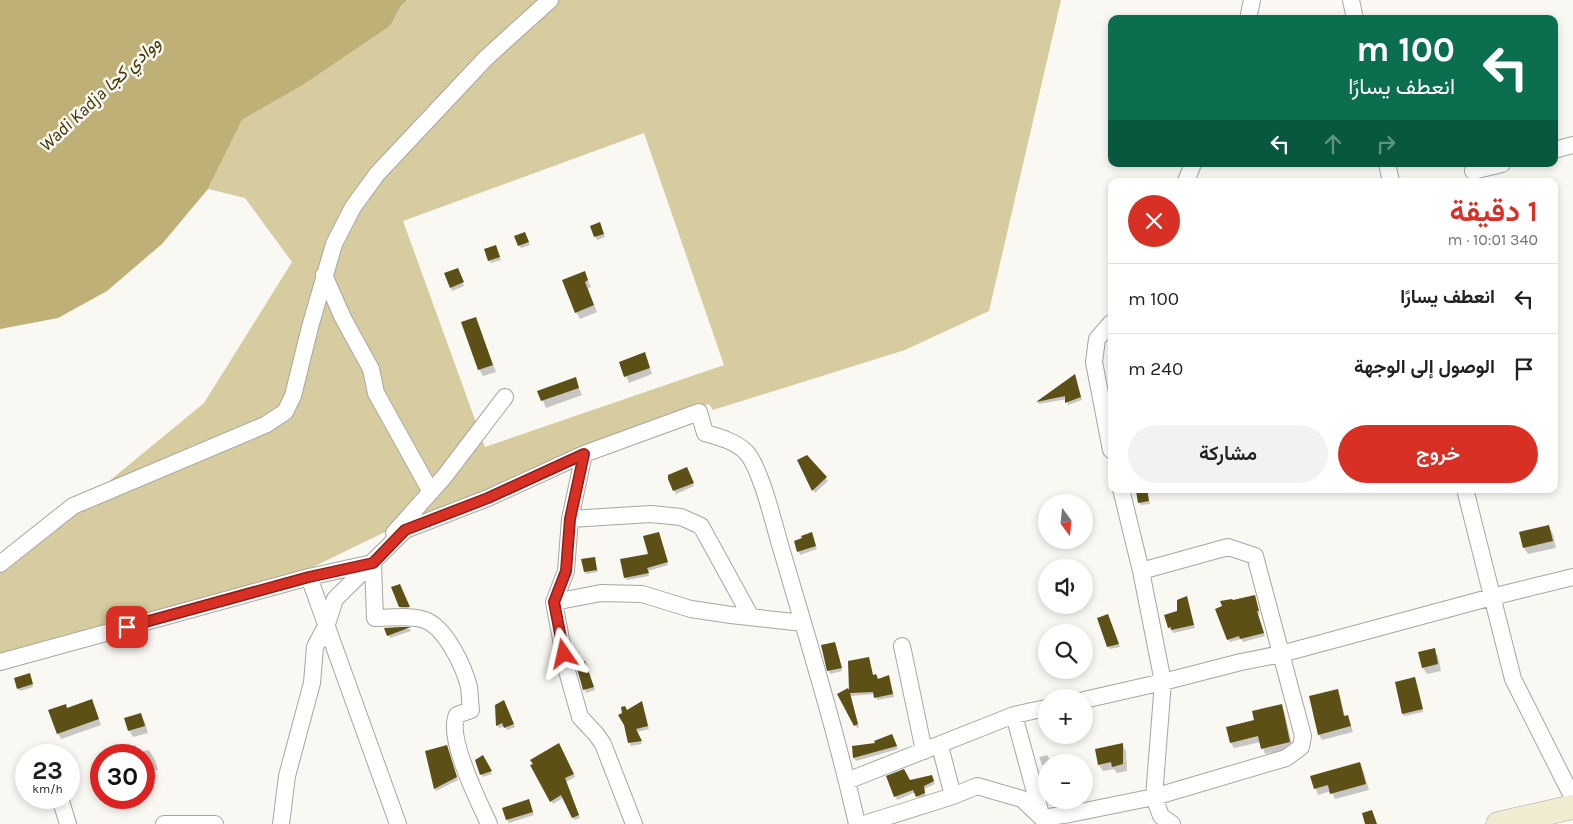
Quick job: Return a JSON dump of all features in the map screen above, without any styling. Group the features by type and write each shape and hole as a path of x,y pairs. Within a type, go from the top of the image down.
{"main road":[{"path":"1498,824 1573,807"}],"street":[{"path":"0,564 72,506 264,425 285,412 293,396 324,274 334,244 353,207 377,174 486,58 550,0"},
{"path":"1249,15 1252,0"},
{"path":"1351,0 1354,15"},
{"path":"1558,149 1573,145"},
{"path":"1473,172 1491,167"},
{"path":"324,274 370,369 376,393 431,492"},
{"path":"1108,326 1097,339 1094,362 1108,437"},
{"path":"489,824 468,780 455,731 457,715 471,710 469,689 464,673 449,642 441,631 426,620 375,618 373,563 402,523 431,492 505,397"},
{"path":"281,824 287,776 312,683 315,647 327,624 335,599 405,530 488,498 584,454 699,412 705,433 732,441 746,452 754,464 769,508 802,623 847,781 857,824"},
{"path":"584,454 570,519 566,571 554,602 567,671 580,717 603,744 634,824"},
{"path":"1122,493 1141,571 1163,682 1154,797 1164,821"},
{"path":"1466,493 1513,679 1573,798"},
{"path":"570,519 651,514 682,517 701,526 751,617"},
{"path":"1042,818 1154,797 1286,758 1301,747 1303,736 1255,556 1228,547 1141,571"},
{"path":"0,662 309,577 373,563"},
{"path":"309,577 398,824"},
{"path":"1093,698 1281,654 1492,596 1573,577"},
{"path":"554,602 601,593 642,594 691,609 802,623"},
{"path":"902,646 932,749 953,796"},
{"path":"847,781 1014,715 1038,710"},
{"path":"1014,715 1042,818"},
{"path":"864,824 953,796 977,786 1022,799 1042,818"},
{"path":"63,809 68,824"},
{"path":"164,824 215,824"}],"shaded area":[{"path":"407,0 1061,0 989,311 905,350 713,410 709,404 393,528 311,568 0,657 0,571 204,403 292,262 245,198 208,189 242,120 303,85 390,26 401,6","holes":["644,133 724,365 485,447 403,221"]}],"water":[{"name":"Wadi Kadja ووادي كجا","path":"0,0 407,0 401,6 390,26 303,85 242,120 208,189 162,244 107,291 58,318 0,329"}],"building":[{"path":"600,222 604,234 594,237 590,226"},
{"path":"525,232 529,242 518,246 514,236"},
{"path":"496,245 500,257 488,261 484,249"},
{"path":"458,268 464,282 450,288 444,273"},
{"path":"585,271 588,280 585,282 594,305 575,313 562,280"},
{"path":"476,317 493,365 478,370 461,322"},
{"path":"645,352 650,368 624,377 619,362"},
{"path":"1075,374 1081,397 1065,403 1065,396 1036,402"},
{"path":"576,377 579,388 541,401 537,391"},
{"path":"807,455 827,477 812,491 797,460"},
{"path":"687,467 694,483 673,491 668,475"},
{"path":"1136,493 1148,493 1149,501 1138,503"},
{"path":"1549,525 1553,541 1523,548 1519,532"},
{"path":"659,532 668,562 647,568 649,573 624,578 620,559 648,554 643,536"},
{"path":"812,532 816,546 797,552 794,541"},
{"path":"595,557 597,570 584,572 581,559"},
{"path":"400,584 410,607 399,607 391,587"},
{"path":"1255,595 1259,611 1257,611 1264,633 1240,639 1239,636 1227,640 1215,609 1222,606 1220,601"},
{"path":"1187,596 1194,625 1171,630 1171,627 1168,628 1164,615 1177,611 1177,600"},
{"path":"1108,614 1119,644 1107,647 1097,618"},
{"path":"411,627 387,636 384,628"},
{"path":"835,642 842,668 827,671 821,645"},
{"path":"1435,648 1438,664 1422,668 1418,652"},
{"path":"869,657 873,675 876,674 878,679 889,675 893,694 874,698 873,692 850,693 858,724 854,726 837,694 848,688 849,690 848,661"},
{"path":"585,661 594,687 583,690 576,665"},
{"path":"30,673 33,684 17,689 14,678"},
{"path":"1415,677 1423,709 1402,714 1395,682"},
{"path":"1338,689 1344,716 1348,715 1351,726 1318,735 1309,696"},
{"path":"92,699 99,719 57,734 48,710 66,704 67,708"},
{"path":"504,700 514,724 504,728 502,723 496,726 495,705"},
{"path":"642,701 648,726 636,729 642,741 628,743 624,725 618,715 622,713 621,707 625,706 627,710"},
{"path":"1282,704 1290,742 1261,749 1258,736 1230,743 1226,727 1254,720 1252,711"},
{"path":"141,713 145,726 128,731 124,718"},
{"path":"892,734 897,746 853,758 852,746 875,743 874,741"},
{"path":"559,743 574,774 565,778 579,815 572,818 561,795 550,802 530,765 533,764 530,760"},
{"path":"1123,743 1123,764 1112,767 1111,762 1098,765 1095,749"},
{"path":"447,745 457,777 434,789 425,751"},
{"path":"483,755 492,771 480,775 475,760"},
{"path":"1360,762 1366,784 1330,794 1328,785 1314,789 1310,776"},
{"path":"904,769 910,780 932,775 934,781 924,786 925,793 916,797 913,790 894,797 886,776"},
{"path":"529,799 533,812 506,820 502,808"},
{"path":"1372,810 1377,824 1365,824 1362,813"}],"route":[{"path":"127,627 309,577 373,563 405,530 488,498 584,454 570,519 566,571 554,602 564,654"}]}
